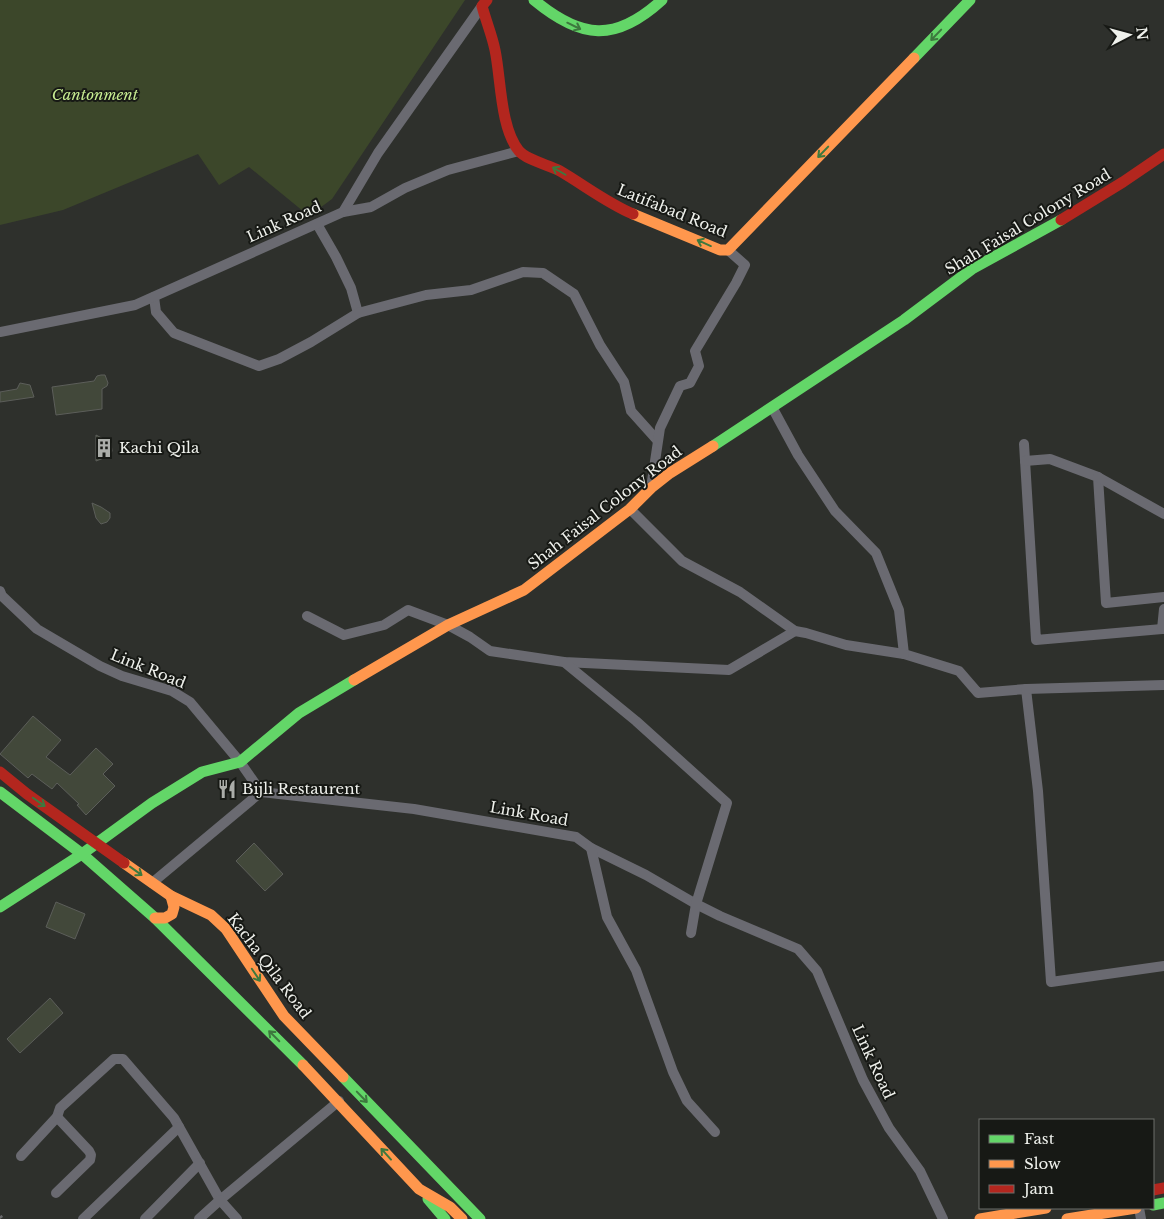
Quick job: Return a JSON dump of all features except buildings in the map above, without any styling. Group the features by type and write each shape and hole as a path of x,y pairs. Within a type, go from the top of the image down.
{"street":[{"path":"534,0 553,15 582,30 601,32 629,24 640,18 662,0"},
{"name":"Latifabad Road","path":"519,151 561,172 617,207 720,250 728,250 970,0"},
{"path":"343,212 372,208 405,188 448,170 519,151 510,134 504,114 495,50 484,3"},
{"name":"Link Road","path":"0,332 135,305 343,212 378,153 484,3"},
{"name":"Shah Faisal Colony Road","path":"0,907 82,854 152,803 202,772 240,762 299,713 448,625 524,590 630,510 651,488 670,473 904,320 972,269 1039,233 1164,154"},
{"path":"317,224 351,288 358,312"},
{"path":"651,488 660,428 680,386 690,383 699,366 695,352 745,265 728,250"},
{"path":"154,297 156,312 160,319 174,333 259,366 279,359 311,342 358,312 426,295 471,290 523,272 543,273 574,294 600,345 624,382 631,411 657,440"},
{"path":"772,407 798,455 835,511 876,553 899,610 904,654"},
{"path":"1024,444 1036,640 1163,629 1164,609"},
{"path":"1025,461 1050,459 1098,477 1164,514"},
{"path":"1098,477 1106,603 1164,597"},
{"path":"630,510 682,561 740,592 796,632 806,633 846,645 904,654 959,670 978,693 1026,689 1164,685"},
{"name":"Link Road","path":"0,591 2,596 38,629 100,666 122,676 172,691 190,702 240,762 261,792 414,809 576,837 591,848 696,904 798,949 817,971 863,1080 889,1128 920,1172 943,1219"},
{"path":"307,616 344,635 384,625 408,610 448,625 490,651 564,662 730,670 796,632"},
{"path":"564,662 636,721 727,803 696,904 691,933"},
{"path":"1026,689 1038,791 1052,982 1164,966"},
{"name":"Kacha Qila Road","path":"0,772 27,794 152,883 171,896 210,915 226,929 284,1016 480,1219"},
{"path":"0,792 82,854 155,918 339,1102 445,1219"},
{"path":"152,883 261,792"},
{"path":"591,848 606,917 636,970 673,1072 687,1101 715,1132"},
{"path":"155,918 166,918 172,914 174,907 171,896"},
{"path":"21,1156 58,1117 60,1108 114,1059 123,1059 174,1118 220,1200 237,1219"},
{"path":"199,1219 339,1102"},
{"path":"56,1193 90,1160 91,1155 58,1117"},
{"path":"83,1219 179,1127"},
{"path":"145,1219 200,1164"},
{"path":"433,1170 450,1208"},
{"path":"419,1189 450,1208 462,1219"},
{"path":"980,1219 1040,1209"},
{"path":"1067,1219 1131,1209"}],"green space":[{"name":"Cantonment","path":"0,0 465,0 332,199 309,216 249,167 219,185 198,154 63,210 0,225"}],"traffic: fast":[{"path":"534,0 567,22 598,31 629,24 662,0"},
{"path":"914,58 970,0"},
{"path":"713,446 904,320 972,269 1061,220"},
{"path":"0,907 82,854 152,803 202,772 240,762 299,713 354,680"},
{"path":"0,792 82,854 155,918 303,1065"},
{"path":"343,1077 480,1219"},
{"path":"428,1199 445,1219"},
{"path":"1154,1205 1164,1203"}],"traffic: slow":[{"path":"633,214 720,250 728,250 914,58"},
{"path":"354,680 448,625 524,590 630,509 651,488 670,473 713,446"},
{"path":"124,863 171,896 211,915 226,929 284,1016 343,1077"},
{"path":"155,918 165,918 172,914 174,907 171,896"},
{"path":"303,1065 419,1189 450,1207 462,1219"},
{"path":"980,1219 1040,1209"},
{"path":"1067,1219 1130,1209"}],"traffic: jam":[{"path":"487,0 482,6 495,50 502,102 508,129 519,151 532,160 560,171 623,210 633,214"},
{"path":"1061,220 1164,154"},
{"path":"0,772 27,794 124,863"},
{"path":"1154,1190 1164,1188"}],"place":[{"name":"Kachi Qila","path":"104,448"},
{"name":"Bijli Restaurent","path":"227,789"}]}
